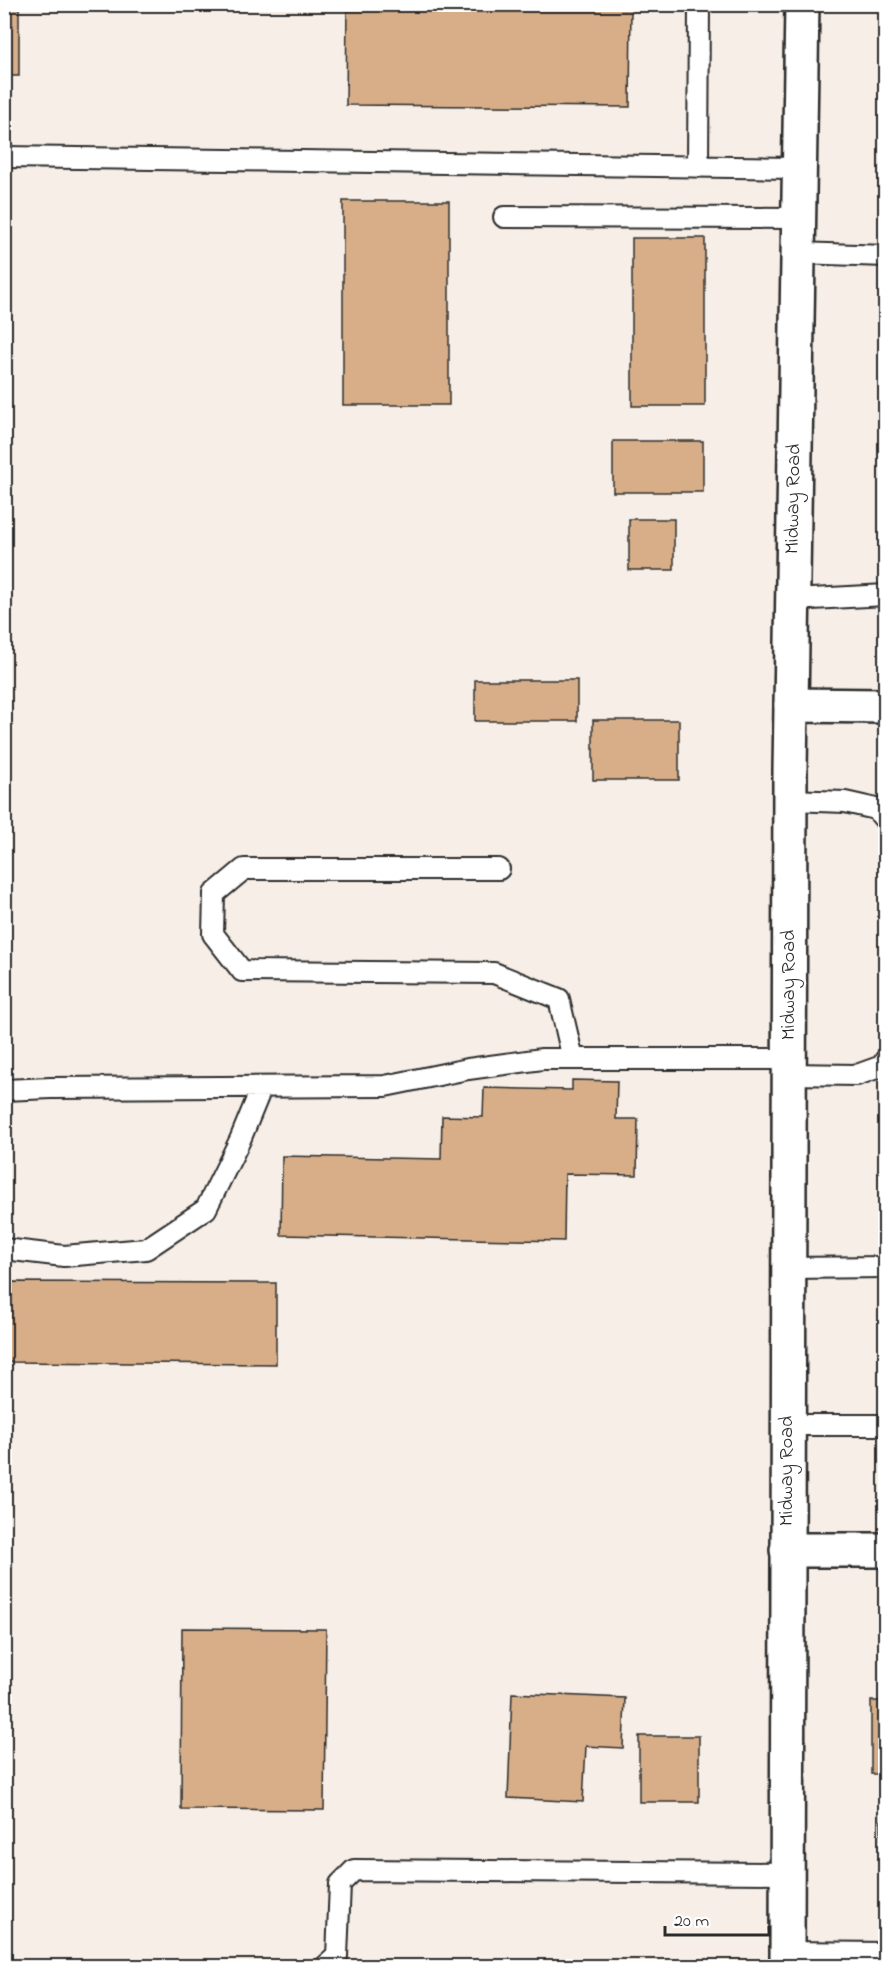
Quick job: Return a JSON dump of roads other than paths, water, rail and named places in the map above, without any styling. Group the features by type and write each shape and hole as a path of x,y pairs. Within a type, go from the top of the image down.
{"main road":[{"name":"Midway Road","path":"787,1959 790,800 802,4"},
{"path":"791,705 885,706"},
{"path":"787,1550 885,1550"}],"lane":[{"path":"698,166 699,4"},
{"path":"4,157 799,168"},
{"path":"504,218 798,218"},
{"path":"798,253 885,256"},
{"path":"793,600 885,595"},
{"path":"790,800 845,802 876,809 885,821"},
{"path":"499,868 244,868 214,894 213,934 242,971 494,974 559,999 573,1059"},
{"path":"4,1090 385,1086 468,1069 542,1059 788,1066 857,1075 882,1066 885,1059"},
{"path":"4,1249 64,1256 146,1249 206,1209 240,1140 261,1089"},
{"path":"788,1268 885,1267"},
{"path":"787,1425 885,1425"},
{"path":"326,1966 337,1956 340,1884 354,1870 787,1873"},
{"path":"787,1959 885,1953"}]}
